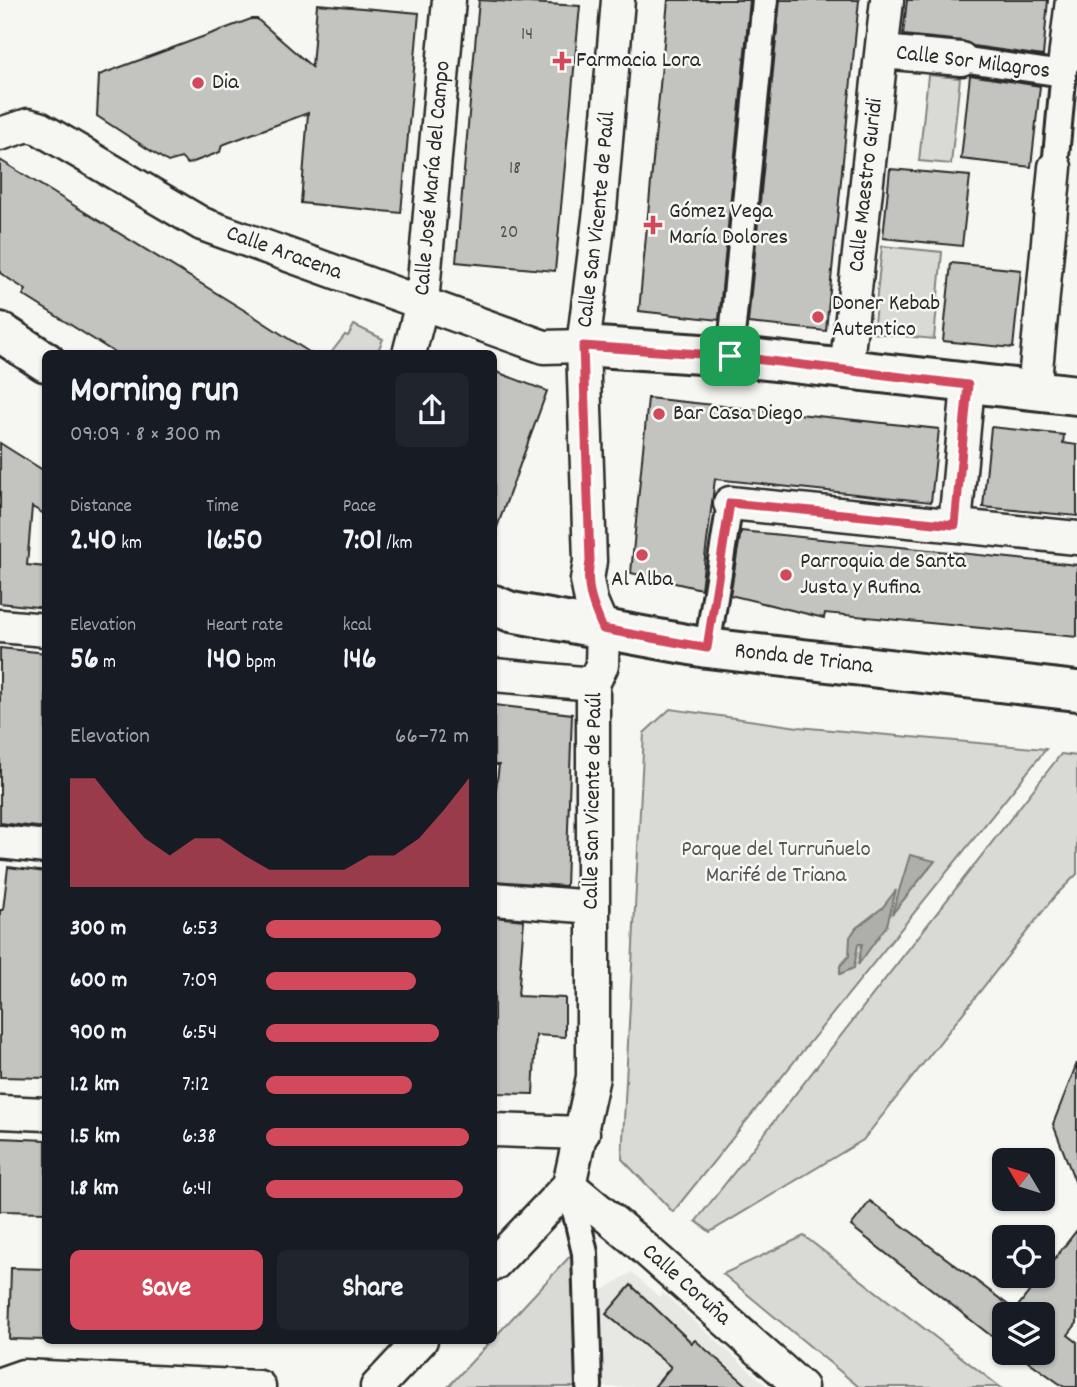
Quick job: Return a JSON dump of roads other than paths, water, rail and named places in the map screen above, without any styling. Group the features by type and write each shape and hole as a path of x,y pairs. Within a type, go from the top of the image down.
{"main road":[{"path":"0,332 42,359"},
{"path":"583,346 730,356 1077,396"},
{"name":"Ronda de Triana","path":"497,606 511,612 707,648 1077,691"}],"street":[{"name":"Calle José María del Campo","path":"410,350 422,303 449,0"},
{"name":"Calle San Vicente de Paúl","path":"569,1185 583,1133 593,1077 593,684 602,665 603,629 591,601 587,580 590,561 583,346 600,210 618,0"},
{"path":"730,356 765,0"},
{"name":"Calle Maestro Guridi","path":"846,371 887,0"},
{"name":"Calle Sor Milagros","path":"1034,391 1064,67 1073,12"},
{"name":"Calle Sor Milagros","path":"882,52 1064,67"},
{"name":"Calle Aracena","path":"0,134 28,125 38,128 202,224 544,346 583,346"},
{"path":"955,525 968,385"},
{"path":"707,648 730,503 1077,538"},
{"path":"0,626 42,630"},
{"path":"497,675 593,684"},
{"path":"0,842 42,847"},
{"path":"497,899 593,907"},
{"path":"0,1112 42,1114"},
{"path":"497,1130 583,1133"},
{"path":"497,1261 569,1185"},
{"path":"569,1185 585,1253 589,1387"},
{"name":"Calle Coruña","path":"569,1185 801,1387"},
{"path":"377,1387 417,1344"},
{"path":"0,1384 23,1376 259,1387"}],"place":[{"name":"Farmacia Lora","path":"562,61"},
{"name":"Dia","path":"198,83"},
{"name":"Gómez Vega María Dolores","path":"653,225"},
{"name":"Doner Kebab Autentico","path":"818,317"},
{"name":"Bar Casa Diego","path":"659,414"},
{"name":"Al Alba","path":"642,555"},
{"name":"Parroquia de Santa Justa y Rufina","path":"786,575"}],"park label":[{"name":"Parque del Turruñuelo Marifé de Triana","path":"776,863"}]}
